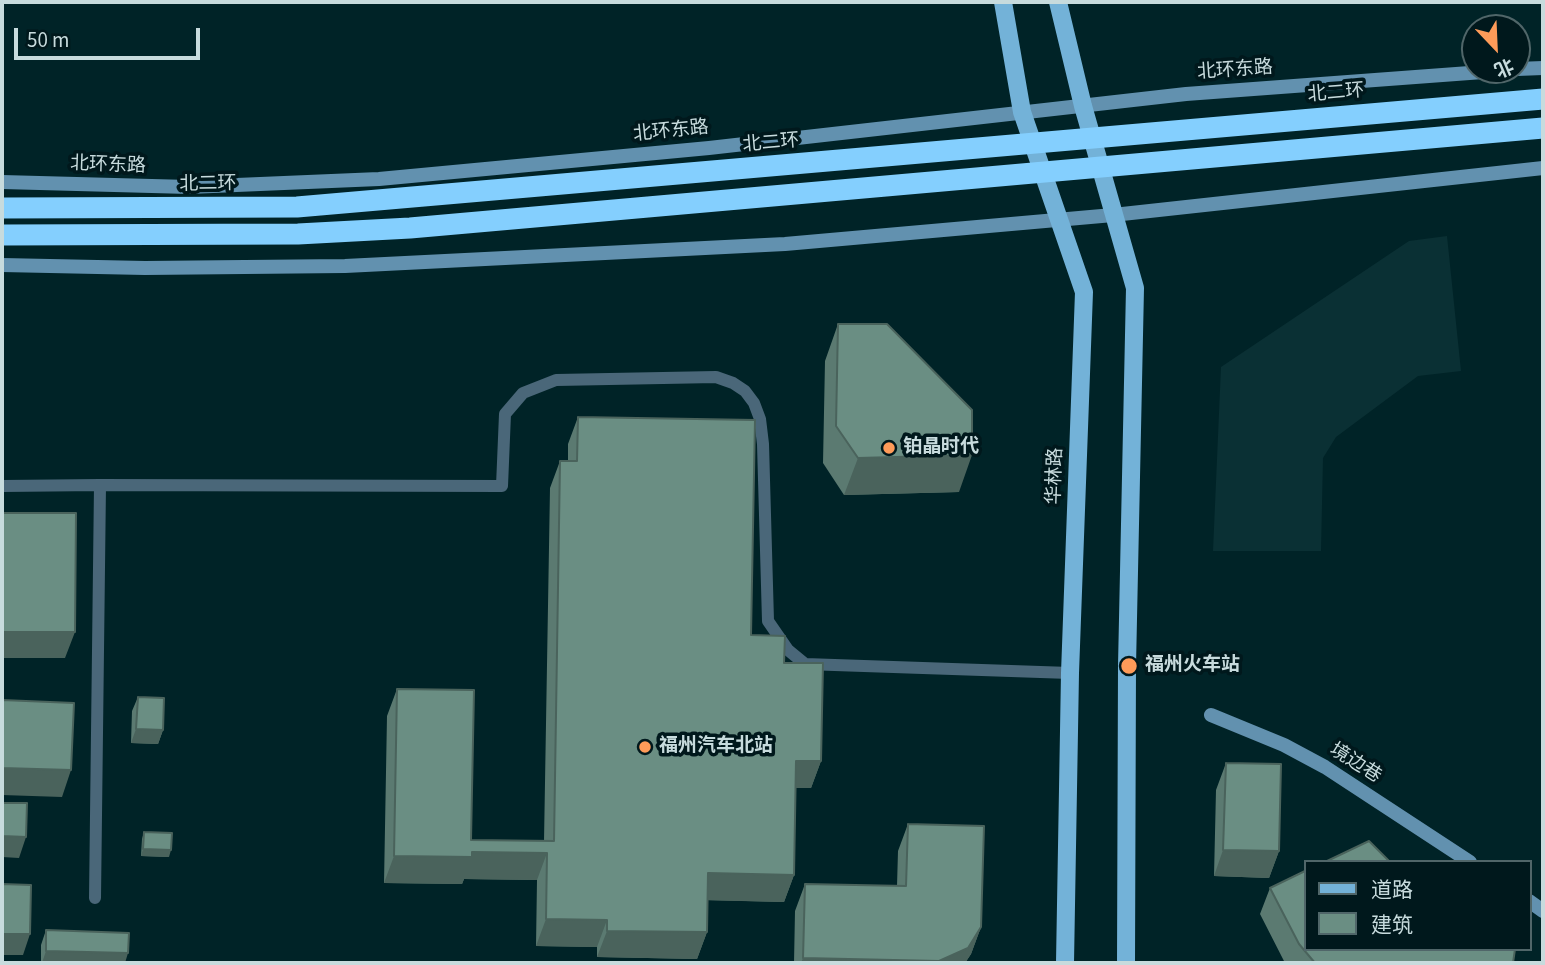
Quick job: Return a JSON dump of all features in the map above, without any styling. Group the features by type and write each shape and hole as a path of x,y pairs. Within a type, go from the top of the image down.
{"highway":[{"name":"北二环","path":"2,208 297,206 1543,99"},
{"path":"2,235 299,234 410,228 1543,128"}],"main road":[{"name":"华林路","path":"1003,2 1022,113 1084,292 1070,673 1065,963"},
{"path":"1058,2 1083,106 1135,288 1127,667 1126,963"},
{"name":"北环东路","path":"2,182 189,187 379,179 709,148 1186,94 1461,74"},
{"path":"2,265 345,266 785,244 1113,215 1543,168"},
{"name":"境边巷","path":"1211,715 1284,745 1325,767 1467,860"}],"lane":[{"path":"2,486 502,486 505,414 523,393 537,386 573,378 716,377 745,391 754,403 760,419 763,444 766,612 772,630 797,659 814,667 1070,673"},
{"path":"94,898 100,485"}],"shaded area":[{"path":"1447,236 1461,371 1418,376 1336,437 1323,458 1321,551 1213,551 1221,367 1409,241"}],"building":[{"path":"838,324 887,324 972,410 972,455 858,458 836,426"},
{"path":"578,417 755,420 751,635 785,636 784,663 823,663 821,761 796,761 794,875 708,873 707,932 607,931 607,920 546,919 547,853 472,852 472,857 394,856 397,689 474,690 471,840 554,841 560,461 577,461"},
{"path":"2,513 76,513 75,632 2,632"},
{"path":"138,697 164,698 163,730 136,729"},
{"path":"2,700 74,703 71,770 2,768"},
{"path":"1226,763 1281,764 1279,851 1223,850"},
{"path":"2,803 27,803 26,837 2,836"},
{"path":"908,824 984,826 981,927 968,948 939,961 803,958 805,884 906,886"},
{"path":"144,832 172,833 171,850 143,849"},
{"path":"1369,841 1388,860 1329,860"},
{"path":"1304,871 1304,950 1299,944 1270,888"},
{"path":"2,884 31,885 30,934 2,934"},
{"path":"46,930 129,933 128,953 46,951"},
{"path":"1305,951 1515,951 1513,963 1315,963"}],"place":[{"name":"铂晶时代","path":"889,448"},
{"name":"福州火车站","path":"1129,666"},
{"name":"福州汽车北站","path":"645,747"}]}
